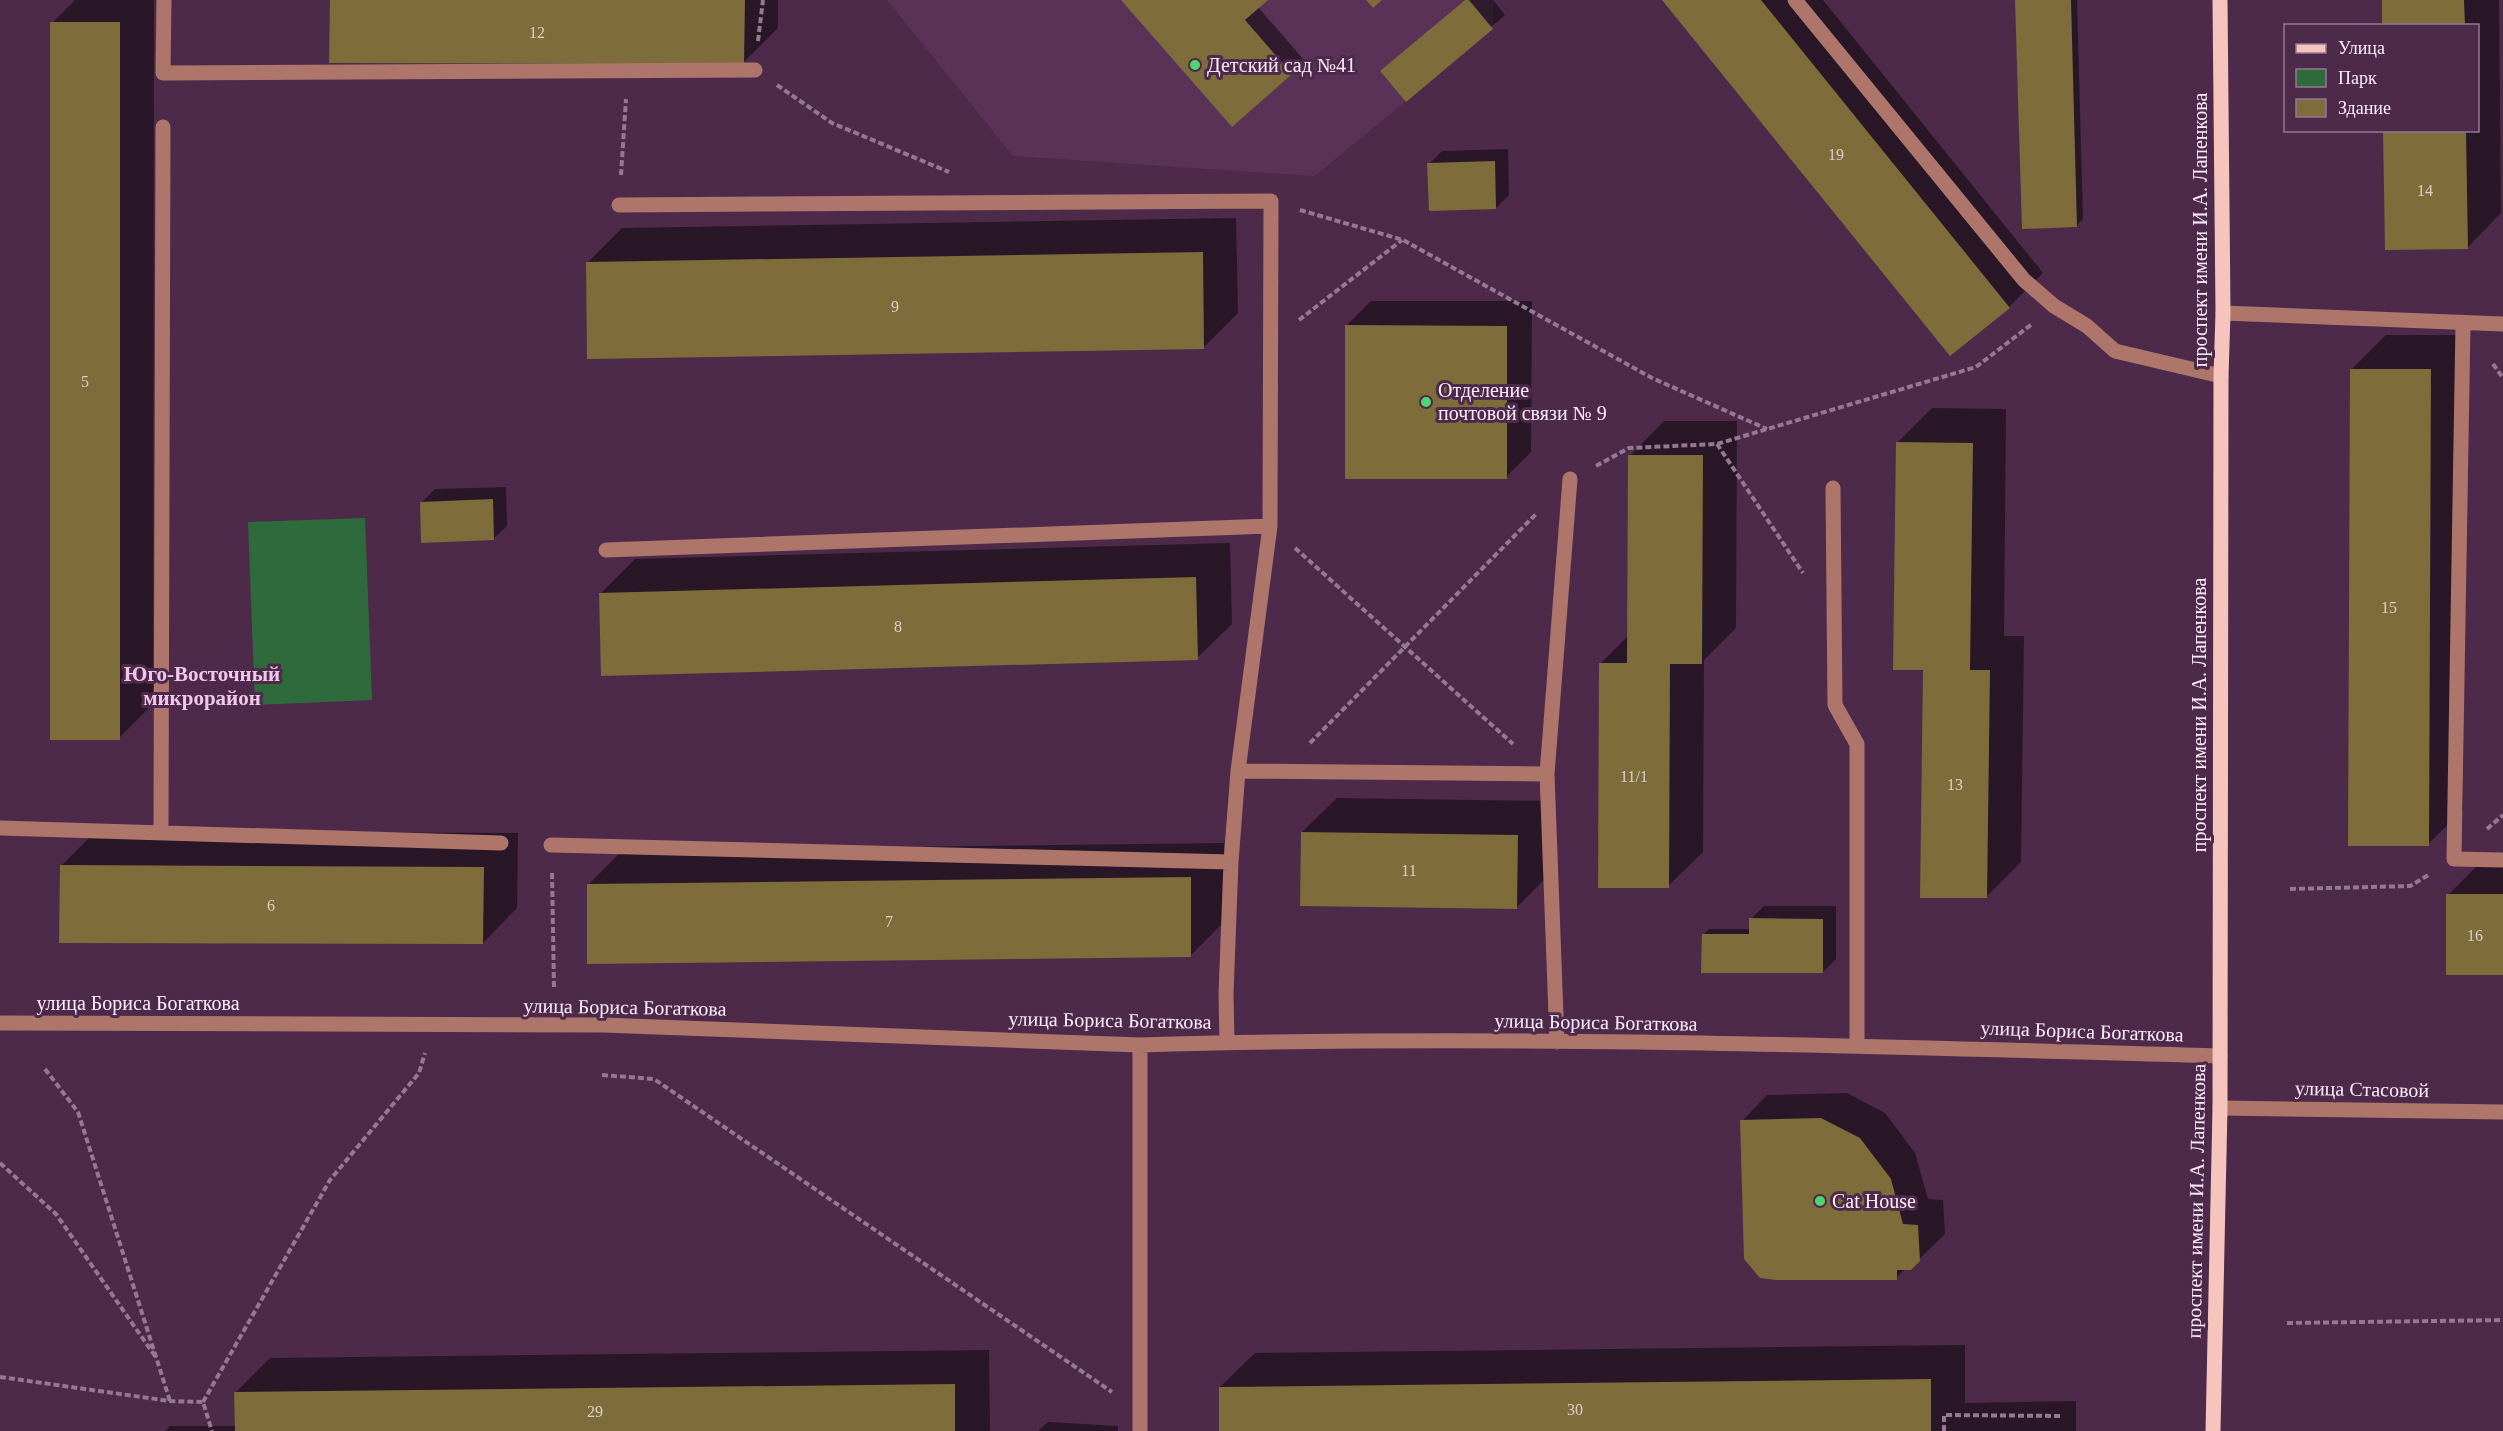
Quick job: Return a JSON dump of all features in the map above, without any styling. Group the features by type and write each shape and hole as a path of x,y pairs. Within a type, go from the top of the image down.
{"main road":[{"name":"проспект имени И.А. Лапенкова","path":"2213,1431 2220,1108 2223,313 2220,0"}],"street":[{"path":"164,0 163,73 755,70"},
{"path":"1795,0 2024,280 2054,306 2087,326 2115,351 2221,376"},
{"path":"161,832 163,127"},
{"path":"619,205 1271,201 1270,526 1238,771 1230,862 1227,1042"},
{"path":"2223,313 2503,324"},
{"path":"2463,323 2454,859 2503,860"},
{"path":"1557,1042 1547,774 1570,479"},
{"path":"1833,488 1835,705 1857,744 1857,1046"},
{"path":"606,550 1270,526"},
{"path":"1238,771 1547,774"},
{"path":"0,828 501,843"},
{"path":"551,845 1230,862"},
{"name":"улица Бориса Богаткова","path":"0,1023 603,1025 1140,1045 1227,1042 1557,1042 1857,1046 2220,1056"},
{"path":"1140,1045 1140,1431"},
{"name":"улица Стасовой","path":"2220,1108 2503,1112"}],"path":[{"path":"763,0 755,70 832,123 960,177"},
{"path":"619,205 627,71"},
{"path":"1271,201 1402,240 1652,378 1767,429"},
{"path":"1271,342 1402,240"},
{"path":"1282,771 1570,479 1629,448 1717,444 1976,367 2054,306"},
{"path":"1717,444 1834,618"},
{"path":"1270,526 1547,774"},
{"path":"551,845 554,988"},
{"path":"2290,889 2410,886 2454,859"},
{"path":"212,1431 203,1402 330,1180 419,1074 433,1025"},
{"path":"45,1069 78,1112 170,1401"},
{"path":"602,1076 654,1079 1140,1412"},
{"path":"0,1163 56,1214 157,1359"},
{"path":"2287,1323 2503,1320"},
{"path":"0,1377 170,1401 203,1402"},
{"path":"1944,1431 1944,1415 2062,1416"}],"shaded area":[{"name":"Детский сад №41","path":"887,0 1493,0 1493,29 1315,176 1013,156"}],"green space":[{"path":"365,518 372,700 255,705 248,522"}],"building":[{"path":"330,0 745,0 744,64 329,63"},
{"path":"1121,0 1268,0 1245,20 1292,74 1232,127"},
{"path":"1366,0 1382,0 1373,8"},
{"path":"1465,0 1469,0 1493,29 1406,102 1380,71"},
{"path":"1662,0 1761,0 2010,308 1950,356"},
{"path":"2015,0 2071,0 2077,227 2022,229"},
{"path":"2382,0 2464,0 2465,24 2382,24"},
{"path":"50,22 120,22 120,740 50,740"},
{"path":"2383,132 2466,132 2468,249 2385,250"},
{"path":"1495,161 1496,209 1429,211 1427,163"},
{"path":"1203,252 1204,349 587,359 586,262"},
{"name":"Отделение почтовой связи № 9","path":"1345,325 1507,326 1507,479 1345,479"},
{"path":"2350,369 2431,369 2429,846 2348,846"},
{"path":"1896,442 1973,443 1970,670 1990,670 1987,898 1920,898 1923,670 1893,670"},
{"path":"1628,455 1703,455 1702,664 1670,664 1669,888 1598,888 1599,663 1627,663"},
{"path":"493,499 494,540 421,543 420,502"},
{"path":"1196,577 1198,660 601,676 599,593"},
{"path":"1301,832 1518,835 1517,909 1300,906"},
{"path":"60,865 484,867 483,944 59,943"},
{"path":"1191,877 1191,957 587,964 587,884"},
{"path":"2446,894 2503,894 2503,975 2446,975"},
{"path":"1749,918 1823,919 1823,973 1701,973 1702,934 1749,934"},
{"name":"Cat House","path":"1821,1118 1860,1138 1891,1179 1903,1224 1918,1225 1920,1261 1911,1270 1897,1270 1897,1280 1760,1278 1744,1259 1740,1120"},
{"path":"1931,1379 1931,1431 1219,1431 1219,1387"},
{"path":"955,1384 955,1431 235,1431 234,1392"}],"place":[{"name":"Детский сад №41","path":"1195,65"},
{"name":"Отделение почтовой связи № 9","path":"1426,402"},
{"name":"Cat House","path":"1820,1201"}],"district":[{"name":"Юго-Восточный микрорайон","path":"202,686"}]}
